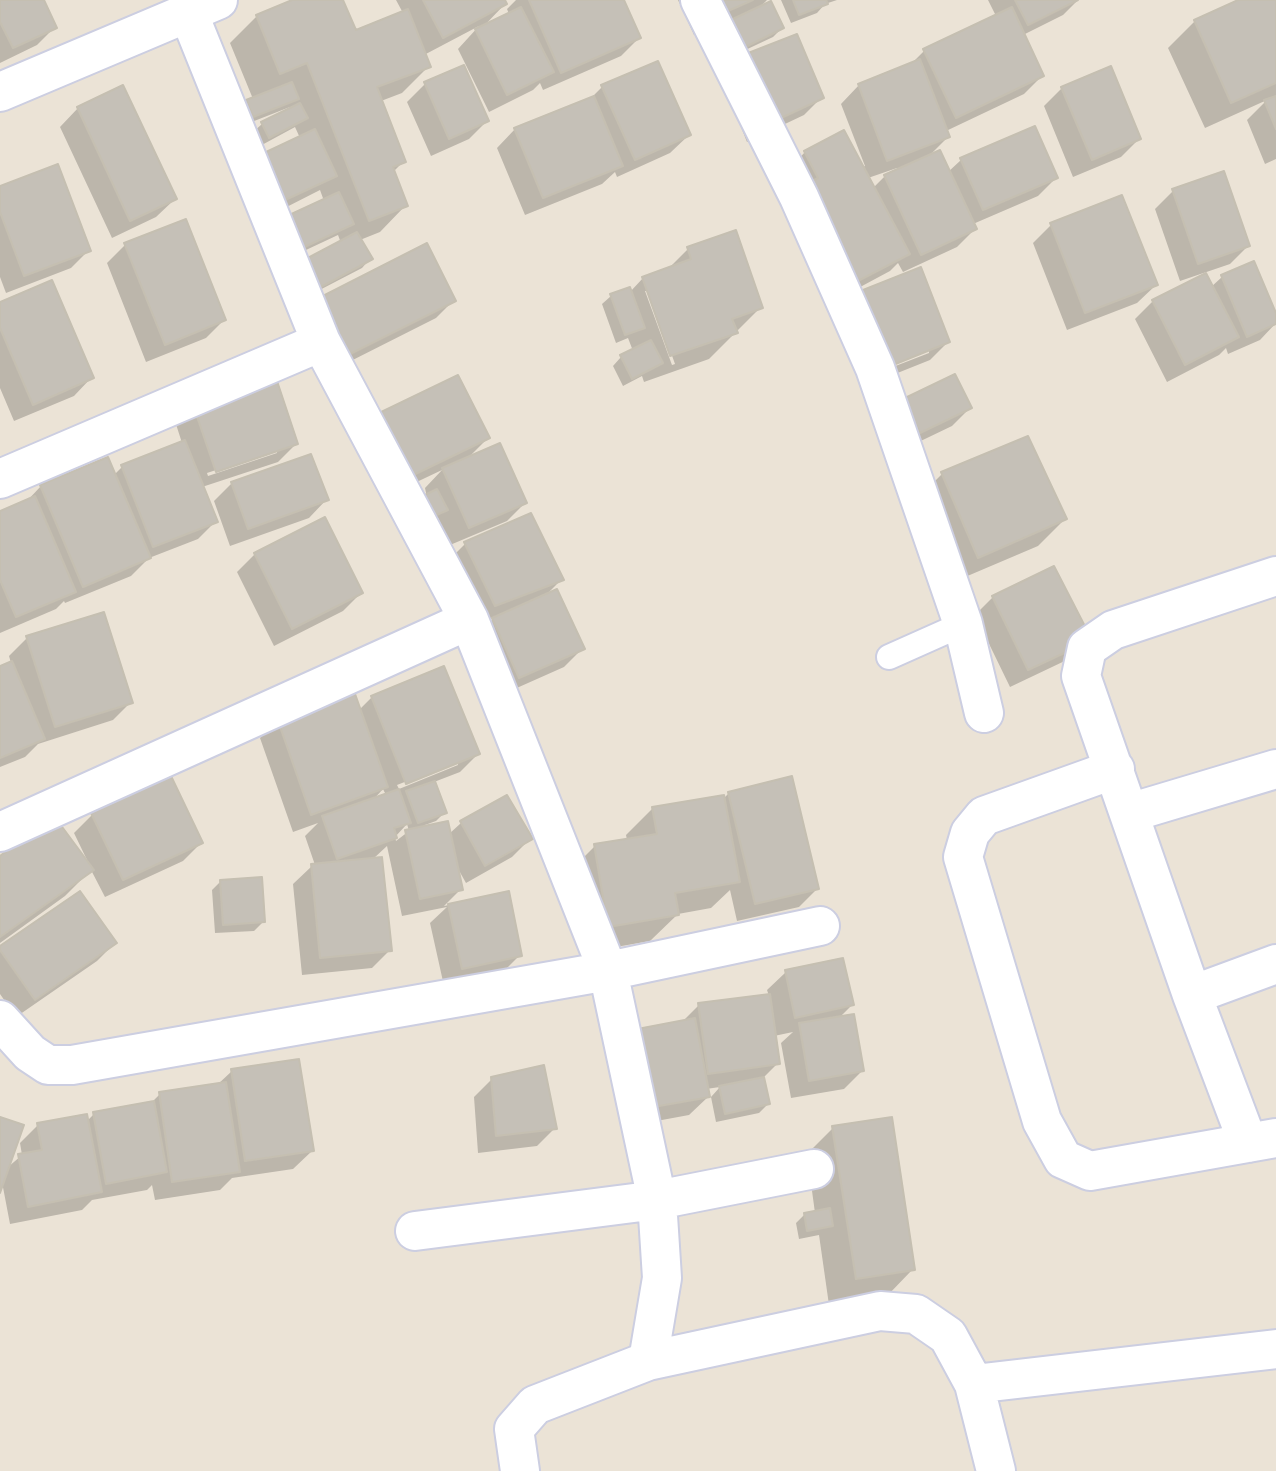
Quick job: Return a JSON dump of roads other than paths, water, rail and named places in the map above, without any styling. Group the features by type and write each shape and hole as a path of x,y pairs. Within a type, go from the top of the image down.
{"street":[{"path":"700,0 799,197 875,368 963,624 984,713"},
{"path":"0,92 203,6 321,342 469,621 608,971 657,1200 662,1278 648,1362"},
{"path":"0,479 321,342"},
{"path":"1115,769 984,816 970,833 963,857 1042,1121 1063,1158 1090,1171 1262,1141 1192,995 1115,769 1081,676 1087,648 1113,630 1276,576"},
{"path":"0,832 469,621"},
{"path":"1129,813 1276,769"},
{"path":"0,1020 30,1053 48,1065 72,1065 608,971 820,926"},
{"path":"1192,995 1276,964"},
{"path":"415,1231 657,1200 814,1169"},
{"path":"520,1471 514,1429 535,1405 648,1362 880,1311 916,1314 948,1336 974,1384 996,1471"},
{"path":"974,1384 1276,1349"}],"lane":[{"path":"889,657 963,624"}]}
